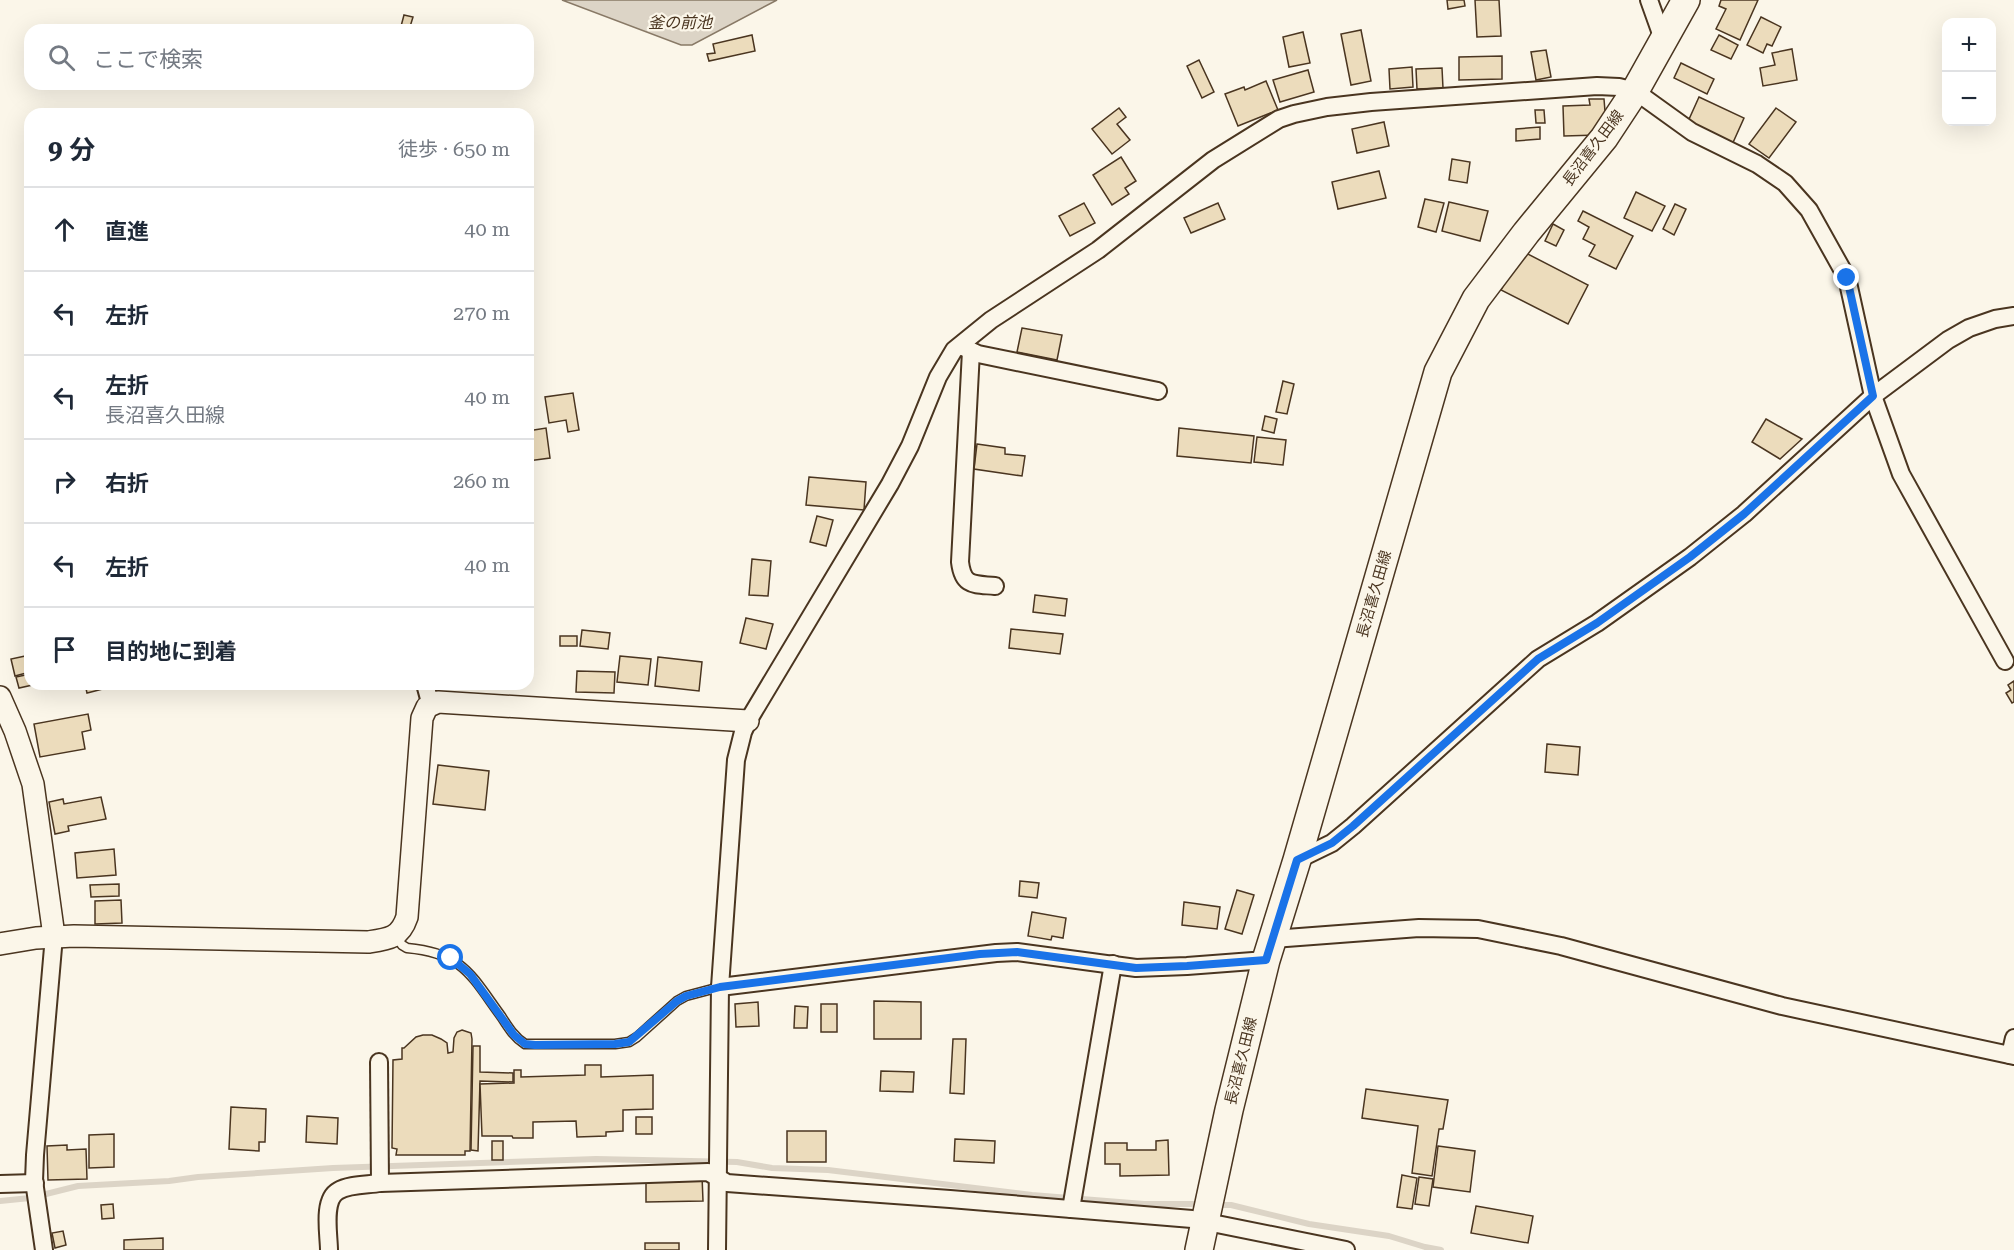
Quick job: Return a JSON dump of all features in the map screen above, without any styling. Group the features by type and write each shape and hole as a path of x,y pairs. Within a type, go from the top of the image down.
{"main road":[{"name":"長沼喜久田線","path":"1200,1250 1229,1110 1270,950 1438,372 1476,299 1526,233 1604,138 1635,91 1686,0"}],"street":[{"path":"1649,0 1664,42"},
{"path":"995,586 971,584 963,577 961,566 966,348 991,320 1098,250 1213,160 1279,119 1327,107 1371,102 1597,86 1618,87 1635,91 1692,132 1757,164 1785,183 1809,210 1847,278 1873,396 1901,474 2005,661"},
{"path":"1297,860 1332,843 1361,819 1538,659 1597,623 1690,557 1744,514 1873,396 1948,340 1969,328 1995,319 2014,316"},
{"path":"717,1250 720,987 736,760 748,721 890,484 910,446 938,377 954,350 966,348 1158,391"},
{"path":"427,690 431,706"},
{"path":"0,697 15,731 33,784 54,936 35,1155 35,1183 44,1250"},
{"path":"0,944 54,936 368,942 396,935 403,929 407,917 422,718 428,707 438,702 748,721"},
{"path":"720,987 1017,952 1150,968 1419,928 1478,929 1584,952 1782,1006 2012,1056 2014,1038"},
{"path":"1071,1209 1113,964"},
{"path":"379,1062 380,1184"},
{"path":"329,1250 327,1209 333,1194 347,1188 380,1184 708,1172 727,1183 1192,1219 1346,1250"},
{"path":"0,1184 35,1183"}],"lane":[{"path":"396,935 402,945 407,948 432,952 451,958 461,965 514,1035 525,1044 629,1042 677,1001 686,996 720,987"}],"water":[{"name":"釜の前池","path":"562,0 777,0 692,45 681,45"}],"building":[{"path":"1447,0 1464,0 1465,6 1448,9"},
{"path":"1475,0 1499,0 1501,36 1477,37"},
{"path":"1721,0 1758,0 1740,40 1716,29 1726,9 1719,6"},
{"path":"404,15 413,17 411,24 402,24"},
{"path":"1761,17 1781,27 1772,46 1767,44 1763,53 1747,45"},
{"path":"1361,30 1371,81 1351,85 1341,34"},
{"path":"1303,32 1310,63 1289,67 1283,37"},
{"path":"752,35 755,51 709,61 707,54 715,53 713,44"},
{"path":"1719,35 1738,45 1731,59 1711,50"},
{"path":"1792,49 1797,80 1763,86 1760,68 1775,65 1772,53"},
{"path":"1546,50 1551,77 1536,80 1531,52"},
{"path":"1502,56 1502,79 1459,80 1459,57"},
{"path":"1199,60 1214,92 1202,98 1187,66"},
{"path":"1681,63 1714,79 1707,94 1674,78"},
{"path":"1412,67 1413,87 1390,89 1389,69"},
{"path":"1442,68 1443,88 1417,89 1416,69"},
{"path":"1308,70 1314,92 1280,102 1273,80"},
{"path":"1266,81 1278,110 1238,126 1225,94 1244,87 1245,90"},
{"path":"1699,97 1744,118 1731,147 1686,126"},
{"path":"1589,99 1604,99 1606,124 1598,135 1564,136 1563,106 1590,105"},
{"path":"1119,108 1126,117 1117,124 1130,140 1112,154 1092,129"},
{"path":"1776,108 1796,122 1769,158 1749,144"},
{"path":"1535,110 1544,110 1545,123 1536,123"},
{"path":"1384,122 1389,146 1357,153 1352,129"},
{"path":"1540,127 1540,139 1516,141 1516,129"},
{"path":"1121,157 1136,181 1125,188 1129,194 1112,205 1093,175"},
{"path":"1452,159 1470,162 1467,183 1449,180"},
{"path":"1379,171 1386,198 1338,209 1332,182"},
{"path":"1636,192 1665,206 1652,231 1624,218"},
{"path":"1425,199 1444,203 1436,232 1418,227"},
{"path":"1449,202 1488,211 1480,241 1442,231"},
{"path":"1084,203 1095,223 1070,236 1059,216"},
{"path":"1218,203 1225,219 1191,233 1184,218"},
{"path":"1675,204 1686,209 1674,235 1663,229"},
{"path":"1583,211 1633,236 1616,269 1589,256 1595,245 1583,239 1589,227 1578,221"},
{"path":"1553,224 1564,230 1556,246 1545,241"},
{"path":"1522,251 1588,285 1568,324 1501,290"},
{"path":"1022,328 1062,335 1057,360 1017,352"},
{"path":"1283,381 1294,384 1287,414 1276,412"},
{"path":"573,393 579,430 568,432 566,420 549,423 545,397"},
{"path":"1265,416 1277,419 1274,433 1262,430"},
{"path":"1766,419 1802,439 1780,459 1752,442"},
{"path":"546,428 550,458 534,460 534,430"},
{"path":"1179,428 1254,436 1251,463 1177,456"},
{"path":"1257,437 1286,440 1283,465 1254,462"},
{"path":"977,444 1005,448 1005,454 1025,456 1022,476 974,469"},
{"path":"809,477 866,482 864,510 806,505"},
{"path":"817,516 833,520 826,546 810,542"},
{"path":"752,559 771,561 768,596 749,595"},
{"path":"1035,595 1067,599 1065,616 1033,612"},
{"path":"746,618 773,624 766,649 740,643"},
{"path":"1011,629 1063,634 1060,654 1009,648"},
{"path":"582,630 610,633 608,649 580,646"},
{"path":"560,636 577,636 577,646 560,646"},
{"path":"24,656 24,674 15,676 11,659"},
{"path":"620,656 651,659 648,685 617,682"},
{"path":"658,657 702,662 699,691 655,686"},
{"path":"577,671 615,672 614,693 576,692"},
{"path":"24,675 24,687 19,688 16,677"},
{"path":"2014,681 2014,702 2012,703 2006,693 2011,690 2008,685"},
{"path":"88,714 91,730 82,732 85,749 40,757 34,724"},
{"path":"1547,744 1580,747 1578,775 1545,772"},
{"path":"438,765 489,771 485,810 433,804"},
{"path":"101,797 106,819 68,826 69,831 55,834 49,802 63,799 64,804"},
{"path":"114,849 116,875 77,878 75,853"},
{"path":"1020,881 1039,883 1037,898 1019,896"},
{"path":"119,884 119,896 91,897 90,885"},
{"path":"1237,890 1254,895 1242,934 1225,929"},
{"path":"121,900 122,923 95,924 95,901"},
{"path":"1184,902 1220,907 1217,929 1182,925"},
{"path":"1032,912 1066,918 1063,938 1052,936 1051,940 1028,936"},
{"path":"874,1001 921,1002 921,1039 874,1039"},
{"path":"758,1002 759,1026 736,1027 735,1004"},
{"path":"821,1004 837,1004 837,1032 821,1032"},
{"path":"795,1006 808,1007 807,1028 794,1028"},
{"path":"462,1030 471,1033 472,1039 470,1151 465,1151 465,1155 396,1155 397,1149 392,1148 393,1060 402,1059 402,1048 416,1037 423,1035 432,1035 441,1039 447,1043 448,1053 453,1052 454,1038 457,1032"},
{"path":"953,1039 966,1039 964,1094 950,1093"},
{"path":"473,1046 480,1046 480,1072 513,1073 513,1082 480,1081 478,1151 471,1150"},
{"path":"585,1065 601,1065 601,1077 653,1075 653,1109 623,1110 623,1131 606,1132 606,1136 577,1137 576,1121 533,1122 533,1138 482,1136 480,1084 514,1083 514,1070 521,1070 521,1077 585,1075"},
{"path":"881,1071 914,1072 913,1092 880,1091"},
{"path":"1366,1089 1448,1100 1443,1129 1439,1129 1432,1176 1412,1173 1418,1126 1362,1118"},
{"path":"231,1107 266,1109 265,1142 259,1142 259,1151 229,1149"},
{"path":"307,1116 338,1118 337,1144 306,1142"},
{"path":"636,1117 652,1117 652,1134 636,1134"},
{"path":"787,1131 826,1131 826,1162 787,1162"},
{"path":"114,1134 114,1167 89,1168 89,1135"},
{"path":"955,1139 995,1141 994,1163 954,1161"},
{"path":"1168,1140 1169,1175 1120,1176 1120,1164 1105,1164 1105,1143 1127,1143 1127,1150 1156,1150 1156,1141"},
{"path":"492,1141 503,1141 503,1160 492,1160"},
{"path":"67,1145 67,1150 86,1149 87,1179 48,1180 47,1146"},
{"path":"1438,1146 1475,1151 1470,1192 1433,1187"},
{"path":"1402,1175 1417,1178 1412,1209 1397,1207"},
{"path":"702,1176 703,1201 646,1202 646,1178"},
{"path":"1419,1177 1433,1179 1429,1206 1415,1204"},
{"path":"113,1204 114,1218 102,1219 101,1205"},
{"path":"1476,1206 1533,1216 1528,1243 1471,1233"},
{"path":"63,1231 66,1245 55,1248 52,1233"},
{"path":"163,1238 163,1250 124,1250 124,1240"},
{"path":"645,1243 679,1243 679,1250 645,1250"}],"waterway":[{"path":"0,1201 30,1198 78,1186 169,1181 198,1177 333,1168 596,1159 737,1162 772,1168 828,1170 1032,1195 1144,1204 1202,1204"},
{"path":"1216,1205 1231,1205 1309,1224 1389,1236 1441,1250"}],"route":[{"path":"451,958 470,974 514,1035 525,1044 535,1045 629,1042 677,1001 686,996 720,987 980,954 1017,952 1136,968 1266,960 1297,860 1332,843 1353,826 1538,659 1597,623 1690,557 1744,514 1873,396 1847,278"}]}
